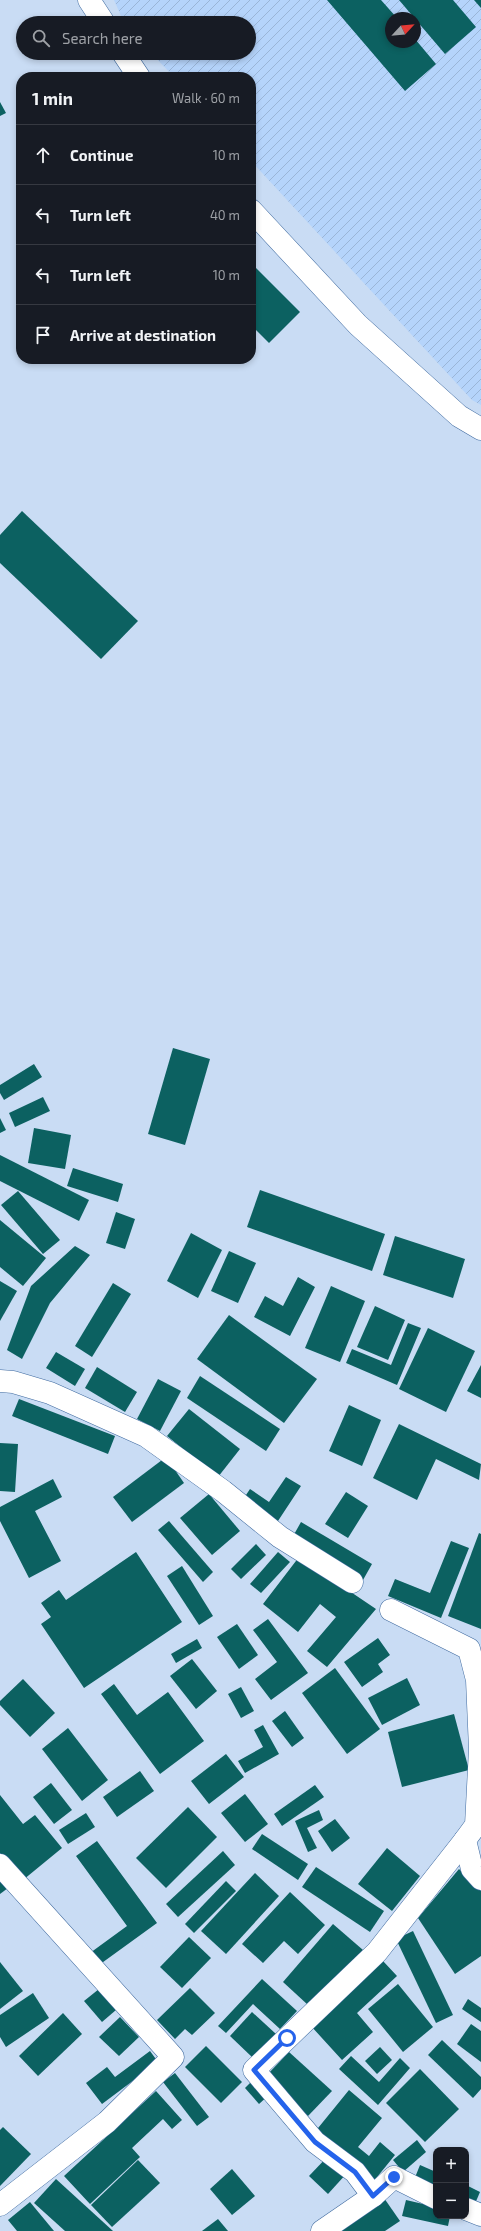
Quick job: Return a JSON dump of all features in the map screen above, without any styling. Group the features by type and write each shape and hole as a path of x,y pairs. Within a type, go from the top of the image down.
{"street":[{"path":"89,0 99,16"},
{"path":"128,60 136,72"},
{"path":"256,215 358,325 459,416 481,430"},
{"path":"0,1381 13,1382 50,1393 146,1436 224,1491 280,1538 352,1582"},
{"path":"373,2196 355,2172 315,2142 254,2070 377,1952 476,1825 480,1749 475,1652 391,1610"},
{"path":"465,1840 472,1869 481,1879"},
{"path":"0,1865 173,2057 107,2122 0,2205"},
{"path":"322,2231 373,2196 394,2177 433,2196"},
{"path":"469,2210 481,2214"}],"shaded area":[{"path":"114,0 481,0 481,405 472,400 256,166 256,72 169,72 158,60 256,60 256,16 121,16"}],"building":[{"path":"327,0 381,0 392,12 385,12 385,48 421,48 421,46 436,64 405,91"},
{"path":"399,0 453,0 476,27 445,54 421,26 421,12 409,12"},
{"path":"474,0 481,0 481,8"},
{"path":"0,102 6,113 0,116"},
{"path":"256,268 300,312 269,343 256,330"},
{"path":"22,511 138,621 101,659 0,563 0,535"},
{"path":"173,1048 210,1059 185,1145 148,1134"},
{"path":"34,1064 42,1077 4,1100 0,1093 0,1085"},
{"path":"43,1097 50,1111 15,1127 9,1113"},
{"path":"0,1118 6,1130 0,1133"},
{"path":"34,1128 71,1135 65,1169 28,1163"},
{"path":"0,1155 89,1200 79,1221 0,1181"},
{"path":"73,1168 123,1184 118,1202 67,1186"},
{"path":"260,1190 385,1234 372,1271 247,1227"},
{"path":"18,1191 60,1240 43,1254 1,1205"},
{"path":"116,1212 135,1219 125,1249 106,1243"},
{"path":"0,1220 46,1258 23,1286 0,1267"},
{"path":"191,1233 222,1250 198,1298 167,1281"},
{"path":"395,1236 465,1259 453,1298 383,1275"},
{"path":"75,1246 90,1255 50,1303 22,1359 7,1350 31,1286"},
{"path":"229,1251 256,1263 238,1303 211,1291"},
{"path":"298,1277 315,1287 290,1336 254,1317 265,1296 283,1306"},
{"path":"0,1281 17,1291 0,1321"},
{"path":"113,1283 131,1294 92,1357 75,1346"},
{"path":"331,1286 365,1301 340,1362 305,1348"},
{"path":"375,1306 405,1320 388,1360 357,1347"},
{"path":"229,1315 317,1379 284,1423 197,1359"},
{"path":"408,1323 421,1328 397,1385 346,1363 352,1349 391,1365"},
{"path":"428,1328 475,1351 446,1412 399,1389"},
{"path":"56,1352 85,1369 75,1386 46,1368"},
{"path":"481,1365 481,1398 467,1391"},
{"path":"97,1367 137,1392 125,1412 85,1388"},
{"path":"200,1376 280,1429 266,1451 187,1398"},
{"path":"158,1379 181,1391 160,1431 137,1419"},
{"path":"19,1399 115,1436 108,1454 12,1416"},
{"path":"349,1405 381,1420 362,1466 329,1451"},
{"path":"189,1409 240,1449 218,1477 167,1436"},
{"path":"399,1424 481,1464 479,1480 436,1459 417,1500 373,1478"},
{"path":"0,1443 18,1444 15,1492 0,1491"},
{"path":"166,1457 184,1483 132,1522 113,1497"},
{"path":"286,1477 301,1486 276,1524 242,1501 250,1489 269,1502"},
{"path":"53,1479 62,1497 35,1511 61,1561 29,1578 0,1521 0,1507"},
{"path":"346,1492 368,1506 348,1538 325,1524"},
{"path":"209,1494 240,1531 212,1555 180,1518"},
{"path":"169,1521 213,1572 203,1582 158,1530"},
{"path":"301,1522 372,1564 363,1580 292,1538"},
{"path":"479,1533 481,1534 481,1629 448,1616"},
{"path":"451,1541 469,1548 441,1618 388,1596 395,1579 430,1593"},
{"path":"256,1544 266,1555 241,1579 231,1569"},
{"path":"136,1552 182,1622 84,1688 41,1624 51,1617 41,1603 59,1590 66,1600"},
{"path":"278,1552 290,1562 261,1593 250,1584"},
{"path":"299,1557 376,1609 327,1667 307,1651 336,1617 320,1604 298,1632 263,1604"},
{"path":"182,1566 213,1616 199,1625 167,1576"},
{"path":"268,1619 308,1673 271,1700 255,1679 277,1662 253,1630"},
{"path":"237,1624 258,1655 239,1669 217,1637"},
{"path":"378,1638 390,1655 378,1664 383,1672 362,1687 344,1662"},
{"path":"197,1639 202,1648 176,1663 171,1654"},
{"path":"192,1659 217,1691 196,1709 170,1676"},
{"path":"335,1668 380,1729 347,1754 302,1693"},
{"path":"407,1678 420,1705 382,1725 368,1698"},
{"path":"23,1679 55,1713 30,1737 0,1705 0,1701"},
{"path":"114,1684 137,1715 168,1692 204,1741 160,1774 101,1694"},
{"path":"241,1687 254,1711 241,1718 228,1694"},
{"path":"285,1711 304,1738 292,1747 272,1721"},
{"path":"454,1714 469,1770 402,1787 388,1732"},
{"path":"263,1725 279,1754 245,1773 238,1761 263,1747 254,1730"},
{"path":"68,1728 108,1780 82,1801 42,1749"},
{"path":"226,1754 244,1777 209,1804 191,1781"},
{"path":"140,1771 154,1791 117,1817 103,1797"},
{"path":"51,1783 72,1810 54,1824 33,1797"},
{"path":"315,1785 324,1797 282,1826 274,1814"},
{"path":"245,1794 268,1824 245,1842 221,1813"},
{"path":"0,1795 23,1824 35,1815 62,1848 23,1880 0,1853"},
{"path":"188,1807 217,1837 166,1888 136,1858"},
{"path":"319,1810 323,1820 307,1828 317,1848 308,1852 295,1821"},
{"path":"86,1813 95,1827 68,1844 59,1830"},
{"path":"335,1819 350,1838 332,1852 318,1831"},
{"path":"262,1834 308,1864 298,1880 252,1849"},
{"path":"97,1841 157,1923 99,1965 90,1953 127,1926 76,1856"},
{"path":"387,1848 420,1876 392,1911 358,1884"},
{"path":"223,1851 235,1865 178,1917 166,1904"},
{"path":"316,1867 384,1911 370,1932 302,1887"},
{"path":"459,1869 481,1891 481,1956 455,1974 418,1918"},
{"path":"255,1873 279,1896 226,1954 201,1931"},
{"path":"0,1876 8,1888 0,1894"},
{"path":"226,1881 236,1891 194,1933 185,1924"},
{"path":"290,1892 325,1925 298,1954 284,1941 263,1963 242,1944"},
{"path":"333,1924 363,1950 308,2005 283,1982"},
{"path":"413,1931 453,2015 436,2023 396,1939"},
{"path":"189,1937 211,1958 182,1988 160,1967"},
{"path":"383,1961 397,1976 357,2013 373,2032 342,2060 311,2026"},
{"path":"0,1962 23,1991 0,2009"},
{"path":"262,1979 297,2011 280,2029 253,2004 226,2033 218,2026"},
{"path":"398,1984 433,2027 403,2052 368,2009"},
{"path":"190,1988 215,2013 192,2035 185,2029 175,2039 157,2020"},
{"path":"99,1989 116,2010 102,2022 84,2001"},
{"path":"33,1993 49,2018 6,2047 0,2037 0,2015"},
{"path":"468,1999 481,2008 481,2022 462,2009"},
{"path":"252,2012 276,2034 253,2058 230,2036"},
{"path":"63,2013 82,2034 38,2076 19,2056"},
{"path":"120,2017 139,2037 119,2056 99,2037"},
{"path":"471,2024 481,2031 481,2062 457,2044"},
{"path":"442,2040 481,2077 481,2089 473,2098 428,2055"},
{"path":"206,2046 242,2082 221,2103 185,2067"},
{"path":"380,2047 392,2060 377,2074 365,2061"},
{"path":"150,2051 158,2062 102,2104 86,2083 107,2067 115,2077"},
{"path":"289,2052 332,2091 308,2116 266,2076"},
{"path":"351,2056 379,2082 400,2058 410,2068 378,2105 339,2069"},
{"path":"420,2069 459,2109 425,2142 386,2103"},
{"path":"175,2073 209,2117 197,2126 163,2082"},
{"path":"254,2079 269,2095 259,2104 245,2088"},
{"path":"349,2090 382,2118 358,2147 369,2156 380,2142 395,2155 373,2182 314,2133"},
{"path":"156,2091 182,2120 172,2129 163,2119 132,2148 140,2157 90,2204 64,2176"},
{"path":"3,2127 31,2154 0,2186 0,2130"},
{"path":"417,2140 426,2152 403,2172 393,2160"},
{"path":"329,2155 347,2173 328,2194 309,2176"},
{"path":"138,2160 160,2183 112,2227 91,2205"},
{"path":"420,2165 433,2171 433,2189 414,2180"},
{"path":"232,2169 255,2196 232,2215 210,2189"},
{"path":"56,2179 113,2231 65,2231 34,2203"},
{"path":"469,2186 480,2192 474,2206 469,2204"},
{"path":"384,2198 400,2221 385,2231 334,2231"},
{"path":"406,2200 433,2206 433,2219 449,2219 448,2226 402,2216"},
{"path":"30,2202 54,2231 17,2231 8,2220"},
{"path":"218,2219 228,2231 202,2231"}],"route":[{"path":"287,2038 254,2070 315,2142 355,2172 373,2196 394,2177"}]}
